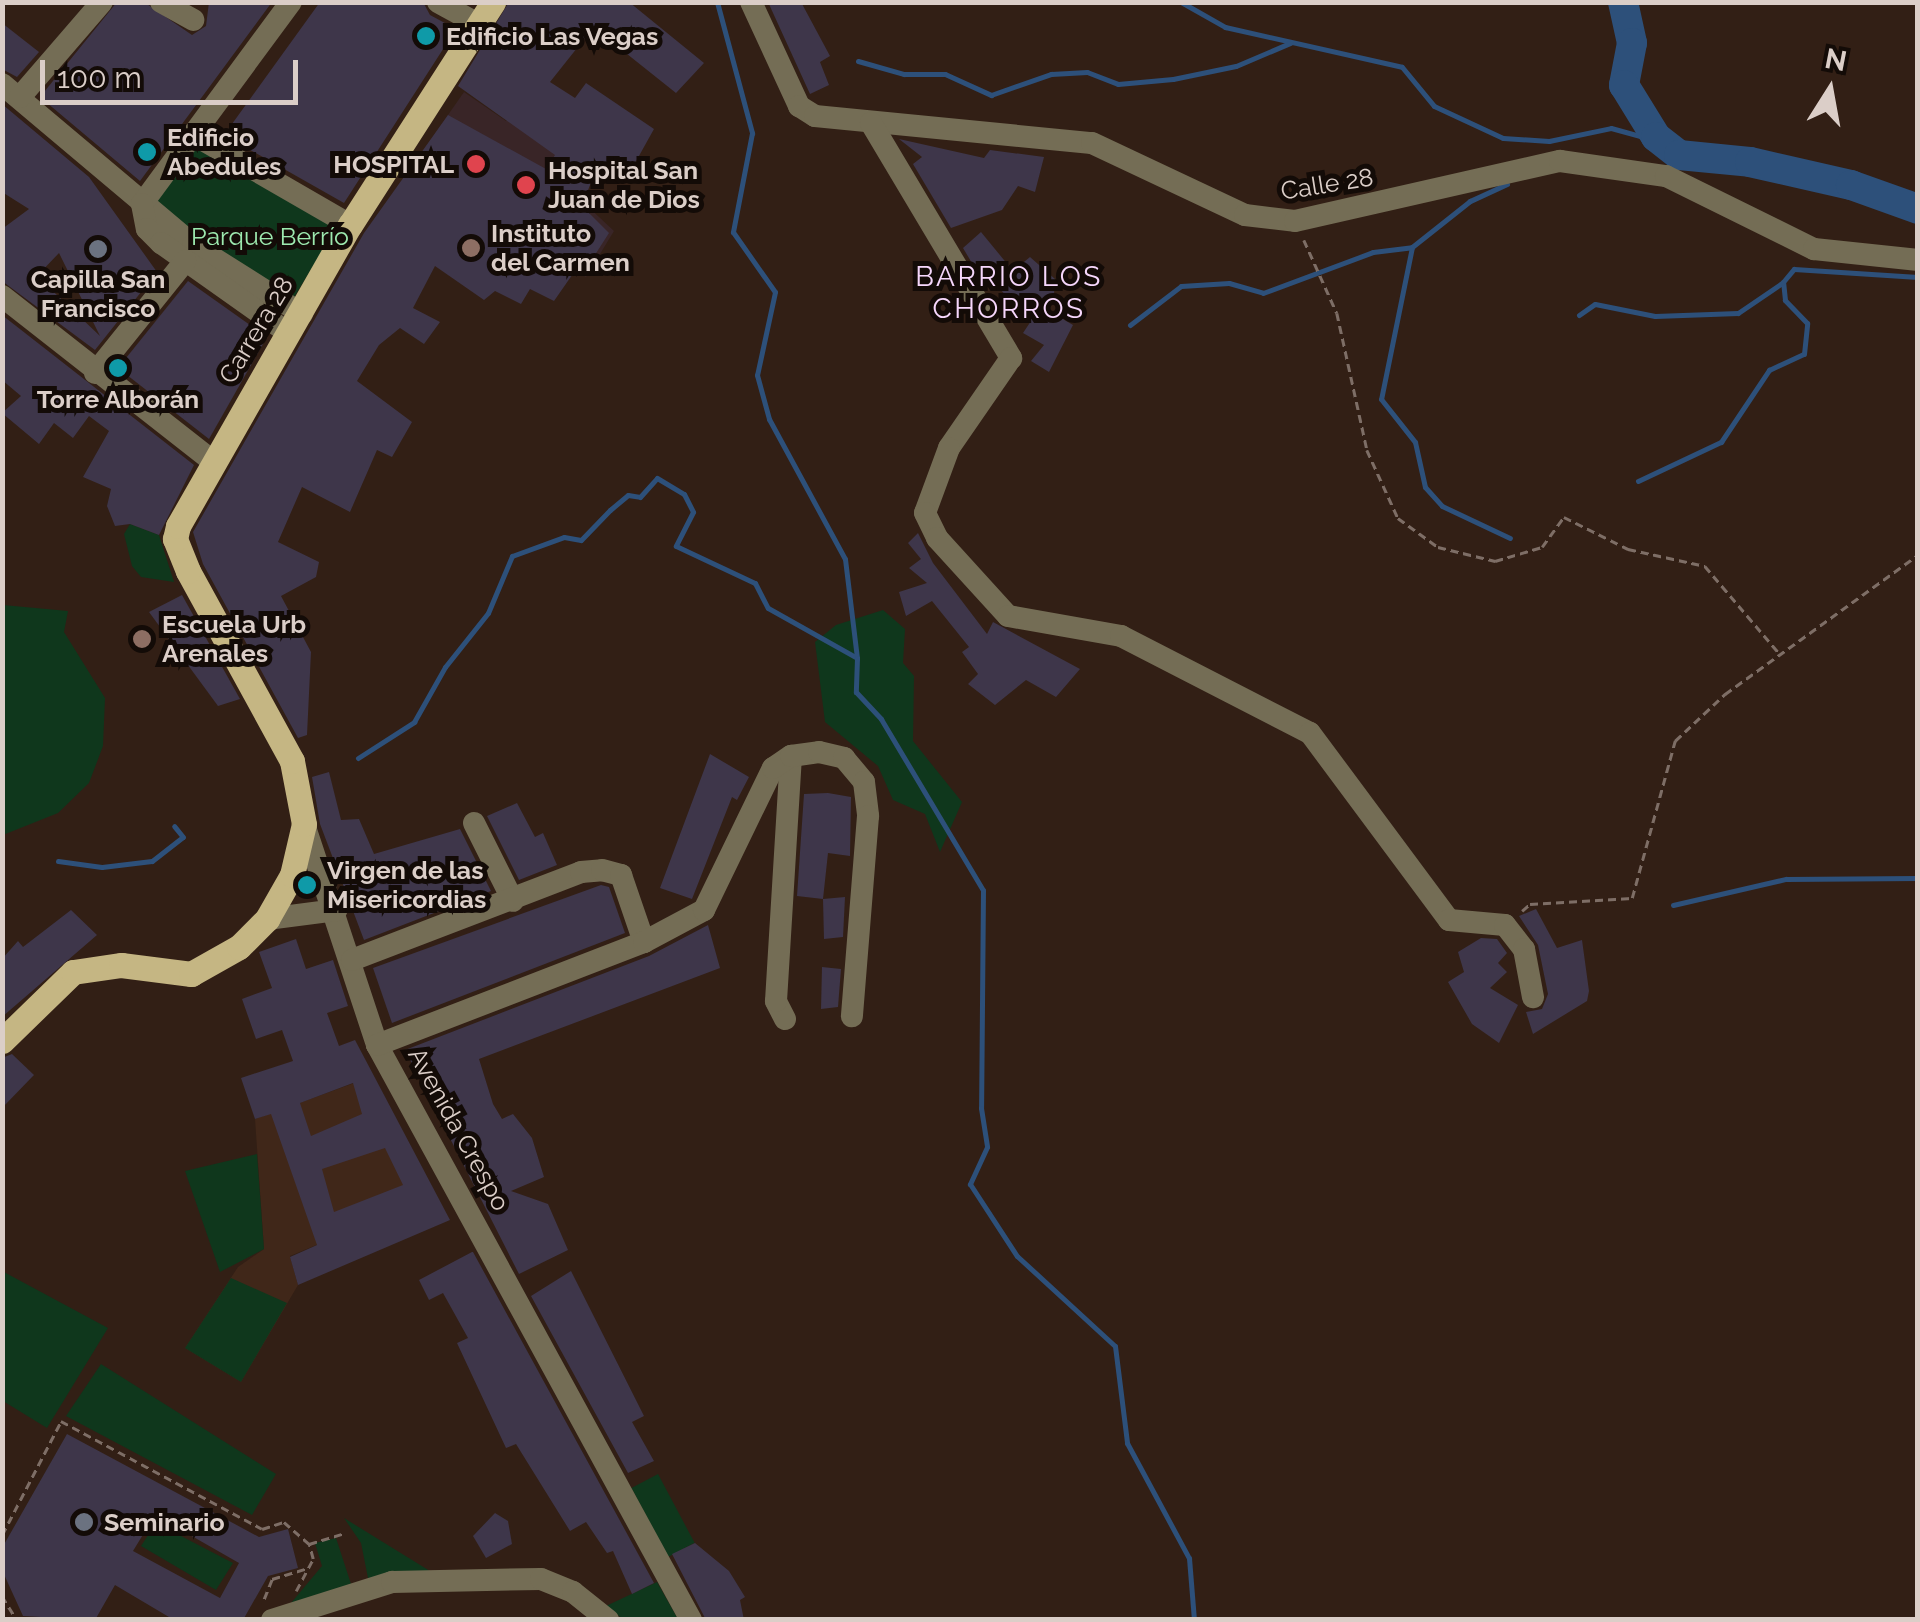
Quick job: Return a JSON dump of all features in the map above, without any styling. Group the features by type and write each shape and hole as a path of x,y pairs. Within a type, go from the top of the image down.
{"main road":[{"name":"Carrera 28","path":"175,539 214,462 350,225 493,2"},
{"name":"Avenida Crespo","path":"175,539 292,760 304,824"},
{"path":"2,1041 73,972 121,965 191,974 239,947 267,918 292,875 304,824"}],"street":[{"path":"102,2 11,90 142,204 295,324"},
{"path":"162,2 193,20"},
{"path":"142,204 196,136 291,2"},
{"path":"438,2 480,26"},
{"name":"Calle 28","path":"751,2 799,106 815,116 1092,144 1244,216 1296,221 1560,161 1666,176 1814,248 1918,260"},
{"path":"871,123 1012,358 949,448 930,496 925,513 948,552 1008,616 1121,636 1310,733 1450,920 1506,924 1524,949 1532,998"},
{"path":"196,136 350,225"},
{"path":"142,204 147,228 186,261 295,324"},
{"path":"95,373 186,261"},
{"path":"2,296 95,373 214,462"},
{"path":"377,1045 644,942 704,910 758,794 790,756 819,752 844,758 864,782 868,816 852,1016"},
{"path":"785,1019 776,1001 790,756"},
{"path":"474,823 513,901"},
{"name":"Avenida Crespo","path":"304,824 336,910 377,1045 691,1620"},
{"path":"352,960 582,872 621,876 644,942"},
{"path":"267,918 336,910"},
{"path":"273,1615 323,1611 392,1582 541,1579 573,1592 608,1620"}],"path":[{"path":"1296,221 1338,312 1366,450 1398,518 1438,547 1494,561 1542,548 1564,517 1628,549 1705,566 1780,653"},
{"path":"1506,924 1530,904 1632,898 1675,741 1780,653 1918,555"},
{"path":"2,1535 62,1422 262,1529 284,1522 309,1544"},
{"path":"309,1544 345,1534"},
{"path":"308,1568 272,1579 263,1594 273,1615 308,1568 309,1544"},
{"path":"2,1596 17,1620"}],"shaded area":[{"name":"Hospital San Juan de Dios","path":"464,92 506,121 516,115 598,164 583,202 614,231 586,277 525,243 420,155"},
{"path":"371,1077 436,1195 290,1256 298,1285 241,1382 185,1348 238,1267 264,1249 255,1119"}],"green space":[{"name":"Parque Berrío","path":"194,147 337,227 293,299 146,204"},
{"path":"130,524 159,535 174,582 141,577 132,566 124,534"},
{"path":"3,605 68,611 64,632 105,698 103,746 89,783 58,813 3,835"},
{"path":"883,610 905,629 903,663 914,676 913,741 962,802 940,852 925,814 893,800 878,766 825,722 815,642 836,625"},
{"path":"257,1154 264,1249 220,1272 185,1171"},
{"path":"2,1271 108,1328 47,1428 3,1401"},
{"path":"231,1278 287,1303 241,1382 185,1348"},
{"path":"101,1364 276,1474 252,1515 66,1416"},
{"path":"658,1474 695,1543 668,1557 632,1488"},
{"path":"344,1518 438,1576 368,1578 361,1543"},
{"path":"156,1523 233,1563 216,1590 141,1546"},
{"path":"336,1538 351,1584 291,1603 322,1566 315,1543"},
{"path":"657,1582 678,1619 623,1619 606,1606"}],"building":[{"path":"117,2 144,2 192,35 206,26 209,2 272,2 140,181 40,97"},
{"path":"320,2 423,2 430,15 456,29 344,203 224,135"},
{"path":"509,2 629,2 704,63 676,93 612,42 608,48 589,33 550,82 575,98 586,83 654,129 625,181 598,164 582,206 609,233 584,272 577,268 554,301 530,289 521,304 495,291 484,300 435,266 413,308 440,322 424,344 400,328 379,345 357,381 412,422 392,457 377,450 350,512 302,487 278,542 319,562 316,577 281,596 311,652 307,735 298,738 203,564 193,532 364,233 448,115 546,169 555,155 458,86"},
{"path":"768,2 801,2 830,56 820,62 829,85 810,94"},
{"path":"2,23 39,52 17,77 2,69"},
{"path":"2,104 89,177 157,272 95,350 2,281 2,229 29,209 2,192","holes":["59,253 100,336 37,276"]},
{"path":"899,139 984,158 990,150 1044,157 1035,192 1018,186 1002,210 951,228 913,164 922,157"},
{"path":"981,232 1013,271 1030,257 1055,279 1054,294 1041,306 1073,325 1049,372 1031,361 1044,345 1023,333 1031,321 991,280 985,285 963,248"},
{"path":"188,281 267,337 209,439 118,368"},
{"path":"2,315 194,465 159,535 130,524 115,526 107,506 111,489 83,477 109,431 89,416 73,438 54,423 39,444 2,413 21,396 2,380"},
{"path":"918,533 933,563 987,634 993,622 1080,669 1056,697 1026,680 995,705 968,684 978,674 962,652 969,647 932,601 906,616 899,592 927,583 909,568 921,559 908,543"},
{"path":"182,595 240,699 218,706 149,612"},
{"path":"710,754 749,777 737,800 732,797 692,899 660,888"},
{"path":"329,772 341,820 359,819 374,854 460,829 491,891 364,940 320,824 312,777"},
{"path":"804,794 851,797 850,856 828,853 823,899 797,896"},
{"path":"517,803 535,837 543,833 557,865 519,880 487,816"},
{"path":"601,885 609,887 625,933 392,1023 373,968"},
{"path":"845,897 843,937 824,939 823,899"},
{"path":"1536,909 1557,948 1582,940 1589,991 1587,1001 1533,1034 1526,1012 1542,1009 1548,994 1538,945 1519,916"},
{"path":"71,910 97,935 2,1017 2,959 18,941 23,947"},
{"path":"708,925 720,968 479,1059 493,1104 502,1119 513,1114 532,1138 544,1177 511,1191 548,1204 568,1250 519,1274 405,1050 649,956"},
{"path":"1481,938 1497,939 1507,953 1498,963 1507,972 1490,988 1518,1005 1499,1043 1472,1024 1448,982 1464,972 1458,952"},
{"path":"296,939 306,969 333,960 348,1006 327,1013 339,1046 355,1040 450,1220 298,1285 290,1257 317,1245 271,1114 255,1119 241,1078 293,1061 282,1030 256,1039 242,999 272,988 259,952","holes":["353,1083 362,1114 311,1136 300,1103","385,1148 403,1185 334,1212 322,1169"]},
{"path":"822,967 841,969 838,1007 821,1009"},
{"path":"12,1054 34,1075 2,1108 2,1058"},
{"path":"473,1252 654,1583 632,1594 613,1551 607,1553 586,1522 570,1531 516,1444 506,1448 457,1343 468,1338 443,1293 429,1300 419,1280"},
{"path":"571,1271 644,1416 632,1422 654,1461 628,1473 531,1296"},
{"name":"Seminario","path":"67,1434 259,1537 288,1529 298,1568 268,1576 243,1620 174,1620 115,1585 95,1620 23,1616 2,1570 2,1548","holes":["155,1515 239,1563 220,1598 133,1551"]},
{"path":"495,1513 508,1521 512,1544 486,1558 473,1536"},
{"path":"695,1543 729,1571 745,1597 740,1600 744,1620 706,1620 672,1554"}],"waterway":[{"path":"717,2 752,133 733,232 775,292 757,375 769,419 845,559 857,658"},
{"path":"1061,2 1117,2"},
{"path":"1181,2 1225,27 1402,67 1434,106 1503,138 1549,141 1611,128 1662,142"},
{"path":"1623,2 1632,43 1624,85 1656,137 1679,155 1750,162 1851,185 1918,209"},
{"path":"858,61 904,74 945,74 991,95 1051,74 1087,72 1118,84 1173,79 1236,66 1290,43"},
{"path":"1507,184 1470,201 1412,247 1381,399 1415,442 1425,487 1442,506 1510,538"},
{"path":"1130,325 1181,286 1229,283 1263,293 1373,252 1412,247"},
{"path":"1638,481 1721,442 1769,370 1804,354 1807,323 1785,300 1783,282 1794,269 1918,277"},
{"path":"1579,315 1595,304 1655,316 1738,313 1782,283"},
{"path":"358,758 414,722 445,667 488,613 512,556 564,537 581,540 628,495 640,497 657,478 684,494 693,512 676,546 755,583 768,608 857,658 856,692 881,719 983,890 981,1108 987,1147 970,1184 1017,1256 1115,1346 1127,1443 1189,1558 1194,1620"},
{"path":"58,861 102,867 152,861 183,837 174,826"},
{"path":"1673,905 1786,879 1918,878"}],"place":[{"name":"Edificio Las Vegas","path":"426,36"},
{"name":"Edificio Abedules","path":"147,152"},
{"name":"HOSPITAL","path":"476,164"},
{"name":"Hospital San Juan de Dios","path":"526,185"},
{"name":"Instituto del Carmen","path":"471,248"},
{"name":"Capilla San Francisco","path":"98,249"},
{"name":"Torre Alborán","path":"118,368"},
{"name":"Escuela Urb Arenales","path":"142,639"},
{"name":"Virgen de las Misericordias","path":"307,885"},
{"name":"Seminario","path":"84,1522"}],"district":[{"name":"BARRIO LOS CHORROS","path":"1009,293"}]}
